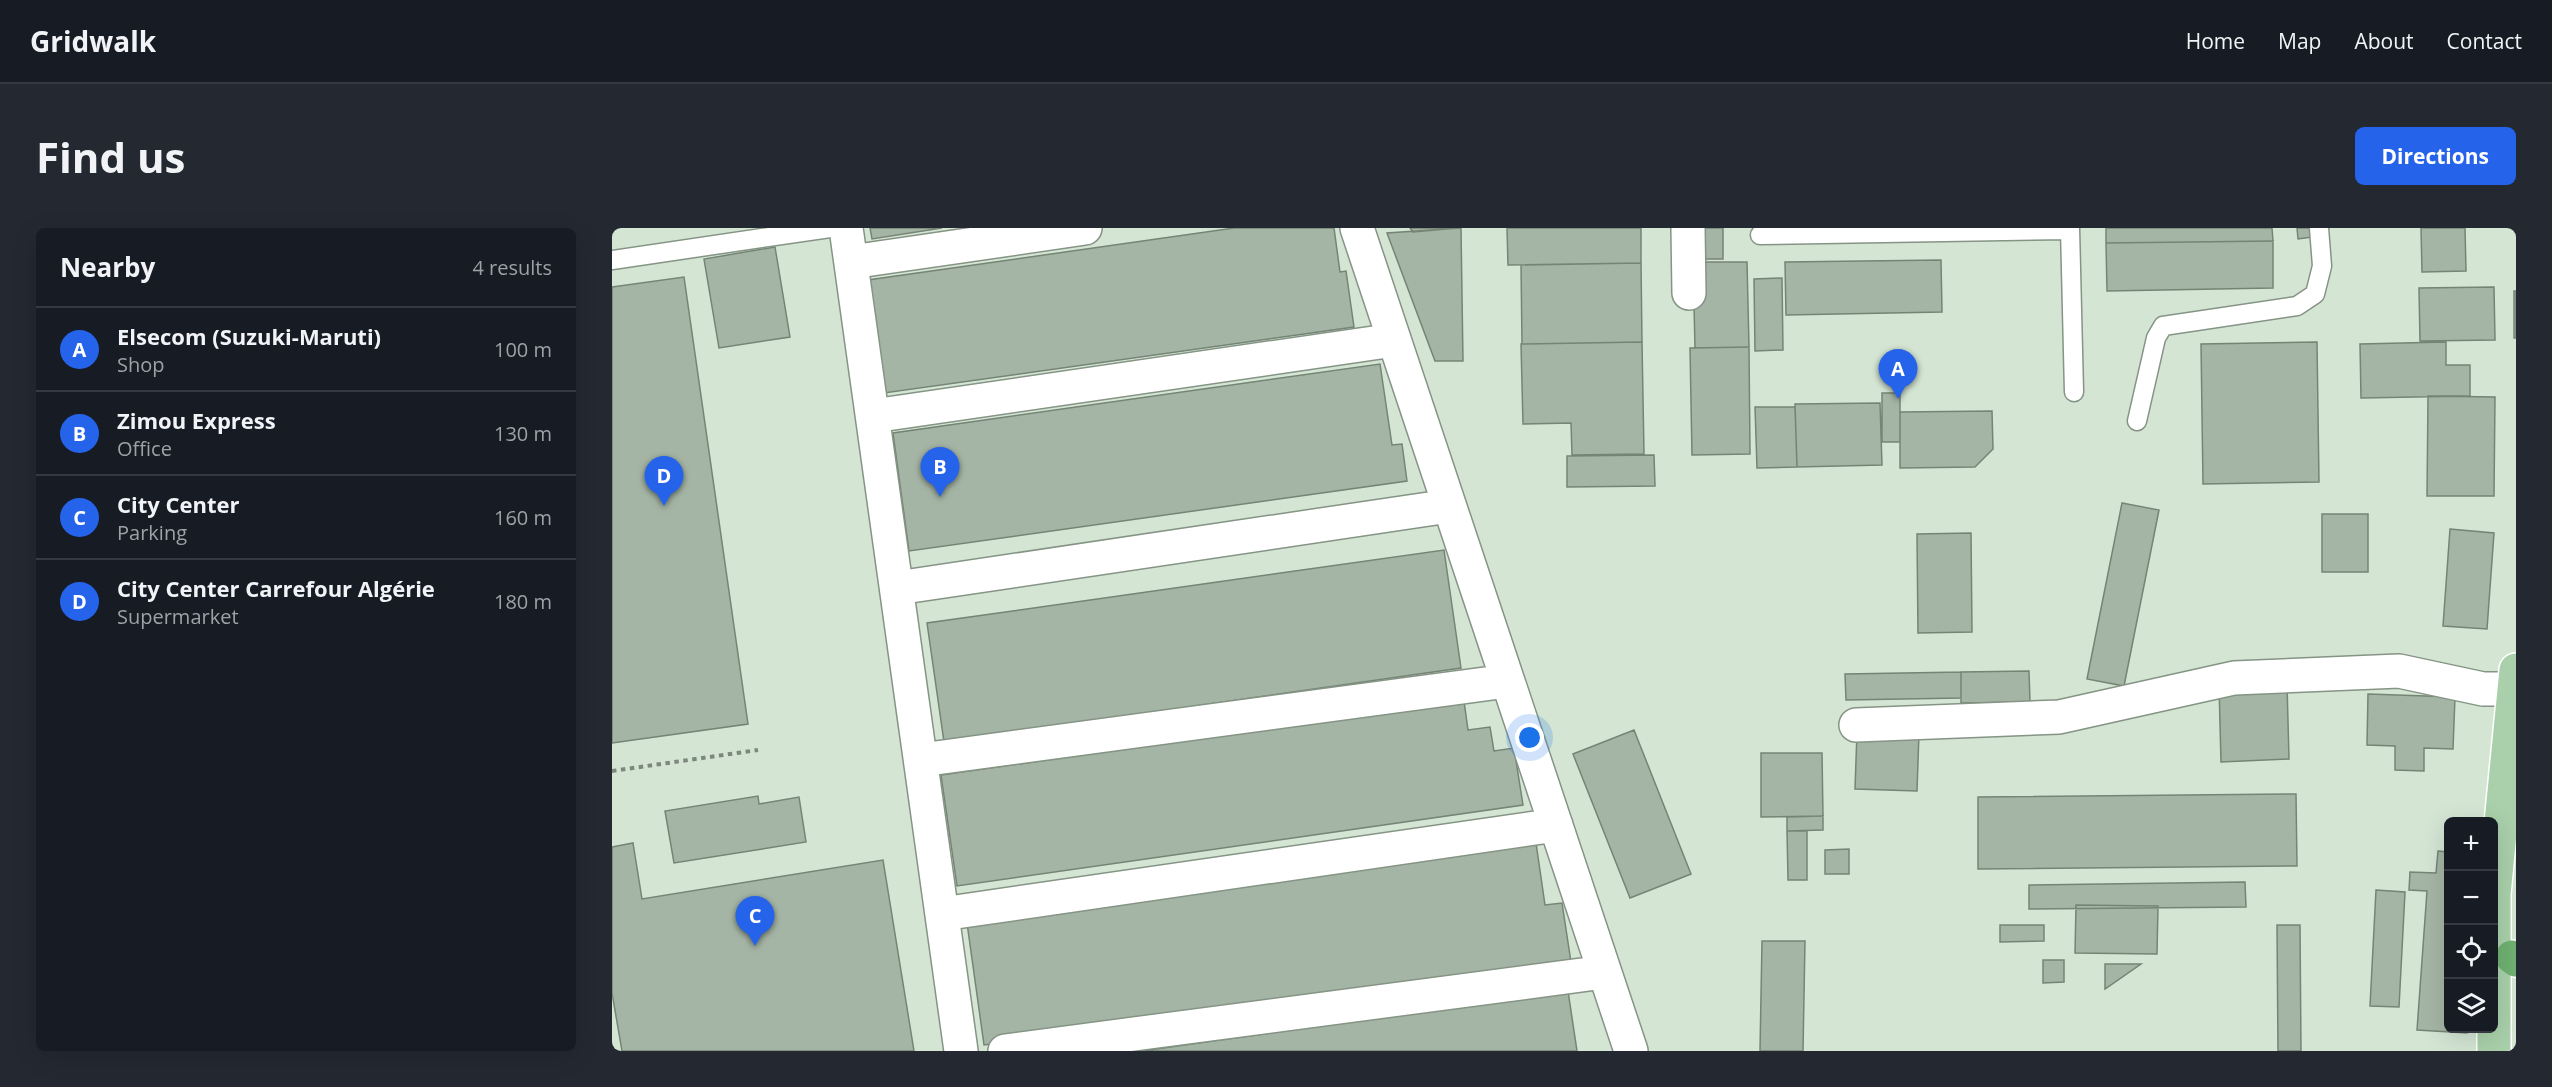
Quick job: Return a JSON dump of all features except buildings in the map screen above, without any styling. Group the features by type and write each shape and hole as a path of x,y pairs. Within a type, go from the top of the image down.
{"main road":[{"path":"2488,1047 2494,894 2515,677"},
{"path":"2506,755 2515,964"}],"street":[{"path":"846,228 961,1051"},
{"path":"851,262 1085,228"},
{"path":"1357,228 1631,1051"},
{"path":"1688,228 1689,293"},
{"path":"873,416 1394,340"},
{"path":"897,588 1449,506"},
{"path":"1856,725 2059,717 2234,678 2398,671 2483,688 2515,677"},
{"path":"921,760 1507,681"},
{"path":"942,914 1556,825"},
{"path":"1005,1051 1604,972"}],"lane":[{"path":"612,260 830,228"},
{"path":"2138,421 2156,338 2163,326 2297,306 2315,294 2322,266 2319,228"},
{"path":"1760,235 2070,229 2074,392"}],"path":[{"path":"612,771 758,750"}],"place":[{"name":"Elsecom (Suzuki-Maruti)","path":"1898,399"},
{"name":"Zimou Express","path":"940,497"},
{"name":"City Center Carrefour Algérie","path":"664,506"},
{"name":"City Center","path":"755,946"}]}
